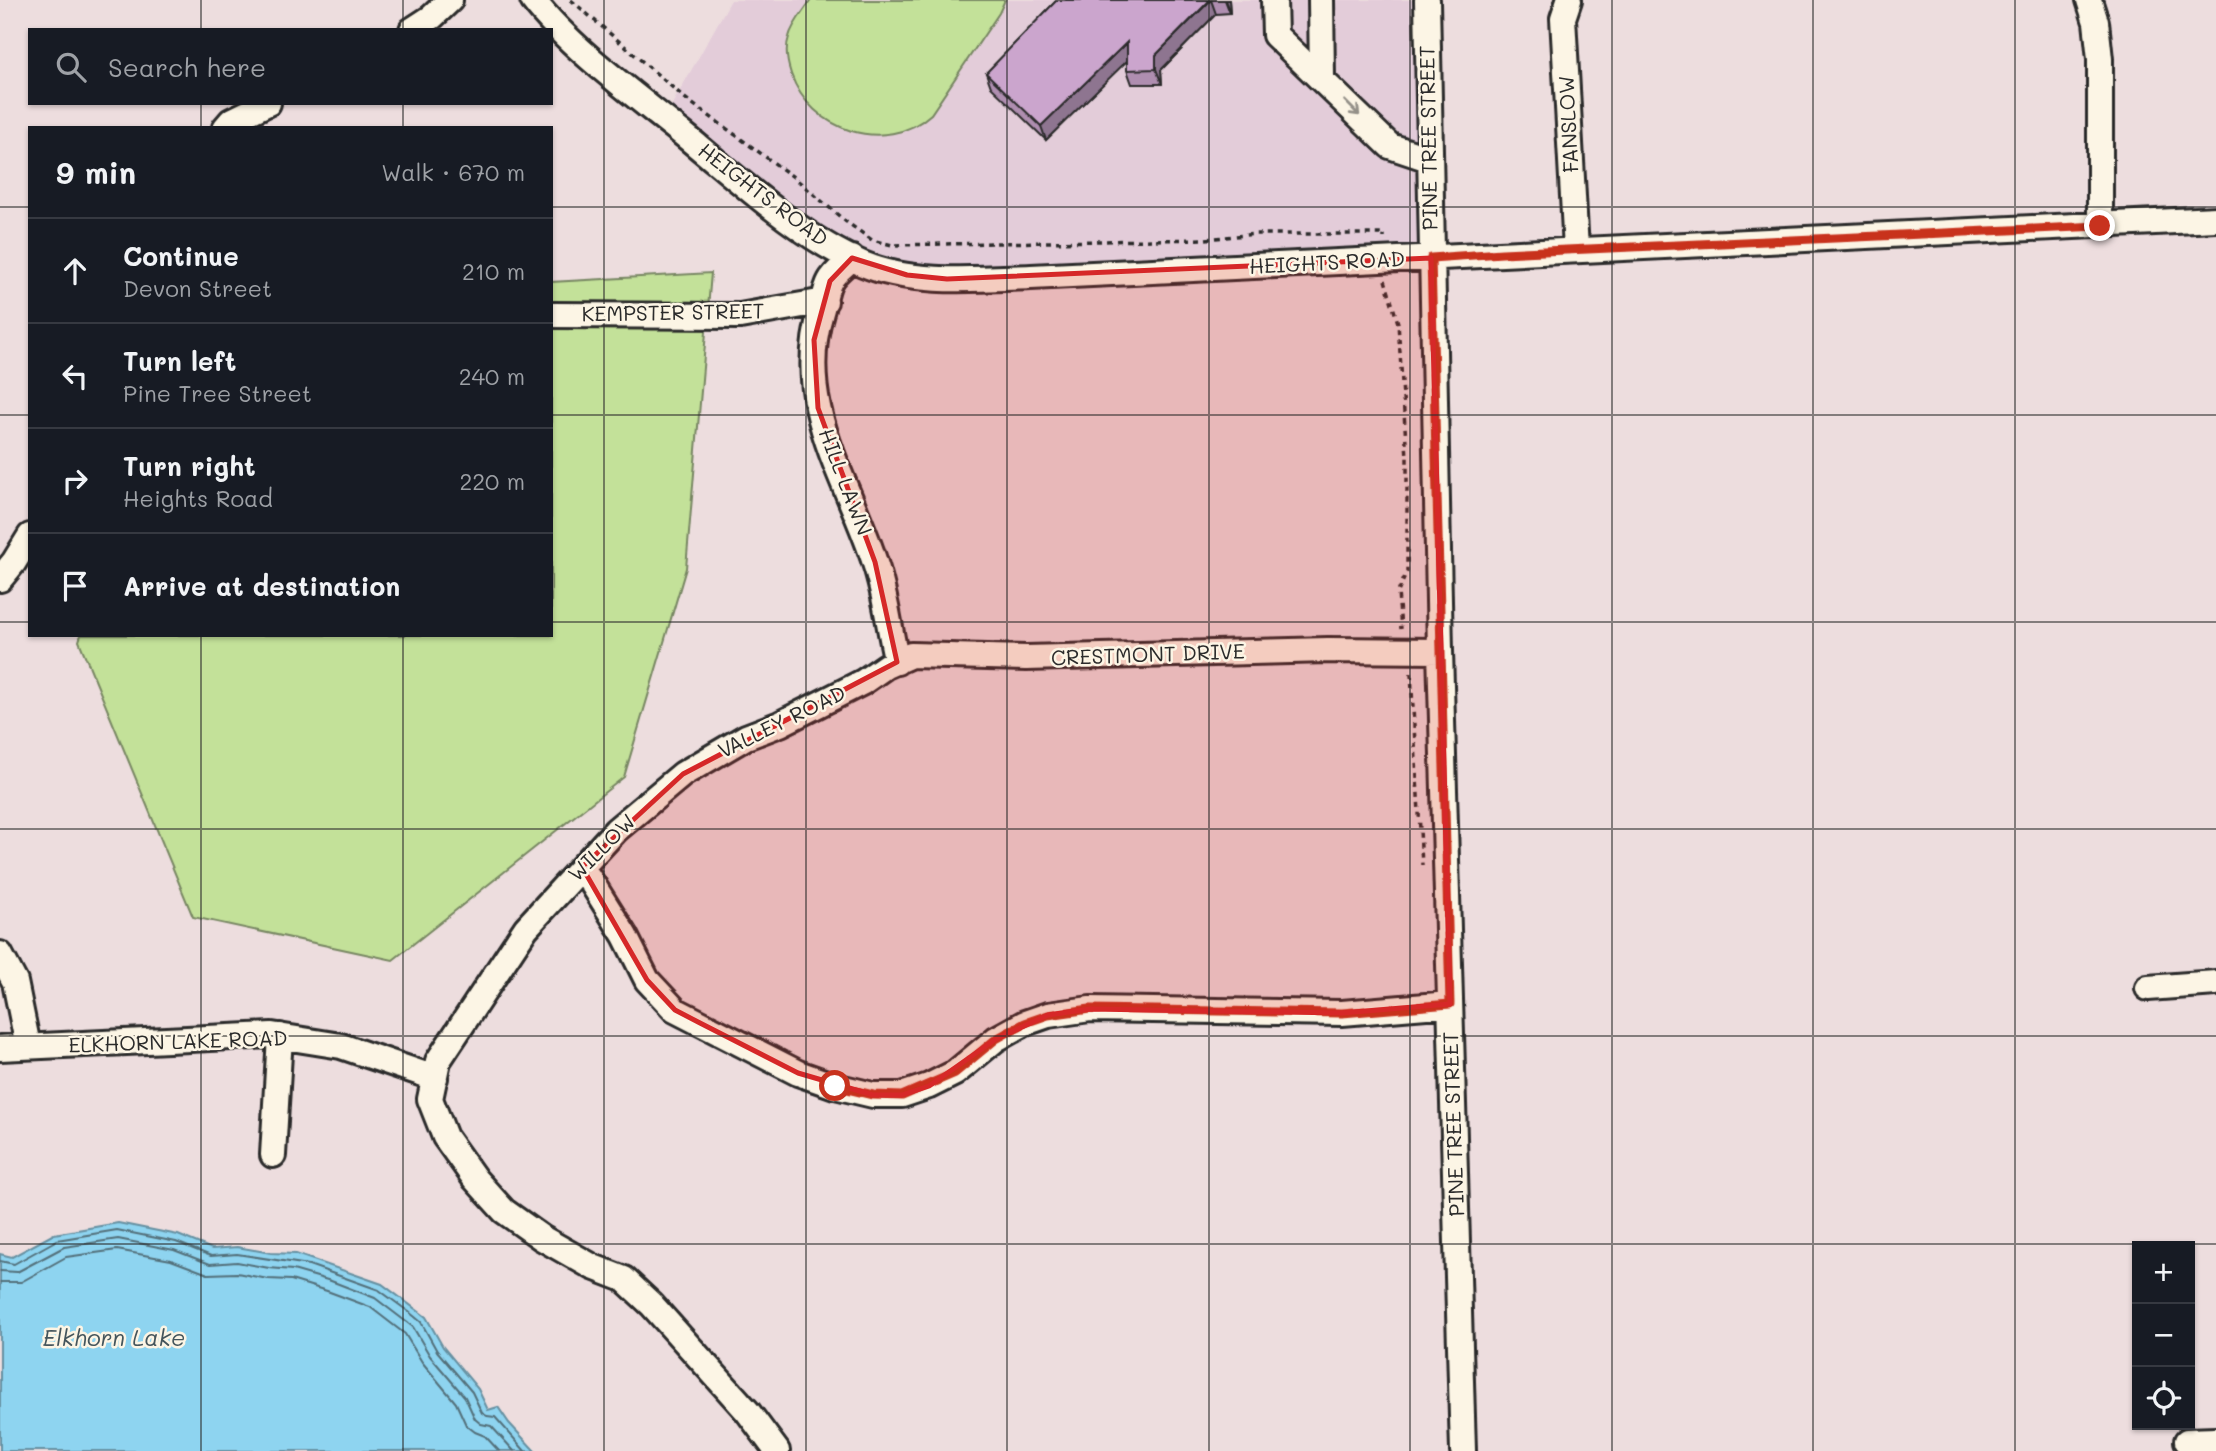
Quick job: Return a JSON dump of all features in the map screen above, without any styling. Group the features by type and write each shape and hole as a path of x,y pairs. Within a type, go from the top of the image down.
{"street":[{"path":"415,28 450,0"},
{"name":"HEIGHTS ROAD","path":"533,0 584,52 746,185 817,239 864,265 907,275 947,279 2216,219"},
{"path":"1274,0 1275,36 1390,146 1429,159"},
{"path":"1321,0 1322,79"},
{"name":"PINE TREE STREET","path":"1427,0 1440,651 1464,1451"},
{"name":"FANSLOW","path":"1569,0 1563,18 1576,250"},
{"path":"2089,0 2096,22 2100,59 2100,226"},
{"path":"227,126 231,121 264,105"},
{"path":"825,301 830,281 852,258"},
{"name":"KEMPSTER STREET","path":"553,315 740,316 825,301"},
{"name":"HILL LAWN","path":"825,301 814,340 812,374 818,408 834,465 875,562 885,597 897,662"},
{"path":"0,579 15,562 28,539"},
{"name":"CRESTMONT DRIVE","path":"863,682 911,655 1026,659 1328,650 1440,651"},
{"name":"VALLEY ROAD","path":"702,762 746,737 780,724 863,682"},
{"name":"WILLOW","path":"435,1078 438,1061 526,928 616,830 683,774 702,762"},
{"path":"582,867 625,936 647,980 676,1010 798,1073 873,1095 902,1096 929,1086 955,1073 996,1039 1015,1028 1058,1014 1090,1009 1342,1013 1450,1004"},
{"path":"0,954 15,982 28,1046"},
{"path":"2148,988 2216,983"},
{"name":"ELKHORN LAKE ROAD","path":"0,1048 118,1044 226,1036 280,1036 341,1046 435,1078"},
{"path":"273,1154 280,1036"},
{"path":"435,1078 430,1098 445,1137 475,1179 504,1212 542,1238 593,1267 624,1279 652,1305 748,1412 777,1451"},
{"path":"2187,1441 2216,1440"}],"path":[{"path":"571,0 686,99 796,179 863,234 881,243 892,245 1205,239 1255,234 1384,234 1385,280 1398,323 1407,457 1407,572 1398,592 1401,628 1411,668 1422,873"}],"highlighted area":[{"path":"852,258 907,275 947,279 1431,258 1450,1004 1342,1013 1090,1009 1048,1015 996,1039 929,1086 902,1095 873,1095 798,1073 675,1010 647,980 582,867 683,774 897,662 875,562 818,408 814,340 830,281"}],"shaded area":[{"path":"731,0 1417,0 1424,249 925,268 872,260 824,236 670,108"}],"green space":[{"path":"811,0 1005,0 931,114 913,127 871,135 851,131 814,110 801,94 791,74 787,55 788,41 793,27"},
{"path":"711,273 686,568 624,777 393,960 193,917 79,641 80,637 553,637 553,282"}],"water":[{"name":"Elkhorn Lake","path":"118,1223 178,1235 212,1249 237,1247 296,1254 382,1284 426,1317 443,1347 478,1389 488,1410 498,1407 535,1451 0,1451 0,1254 12,1257 54,1234"}],"building":[{"path":"1057,0 1210,0 1156,55 1156,69 1127,70 1127,42 1041,126 986,73"}],"route":[{"path":"835,1086 873,1095 902,1096 955,1073 996,1039 1025,1023 1048,1015 1090,1009 1342,1013 1450,1004 1431,258 2100,226"}]}
